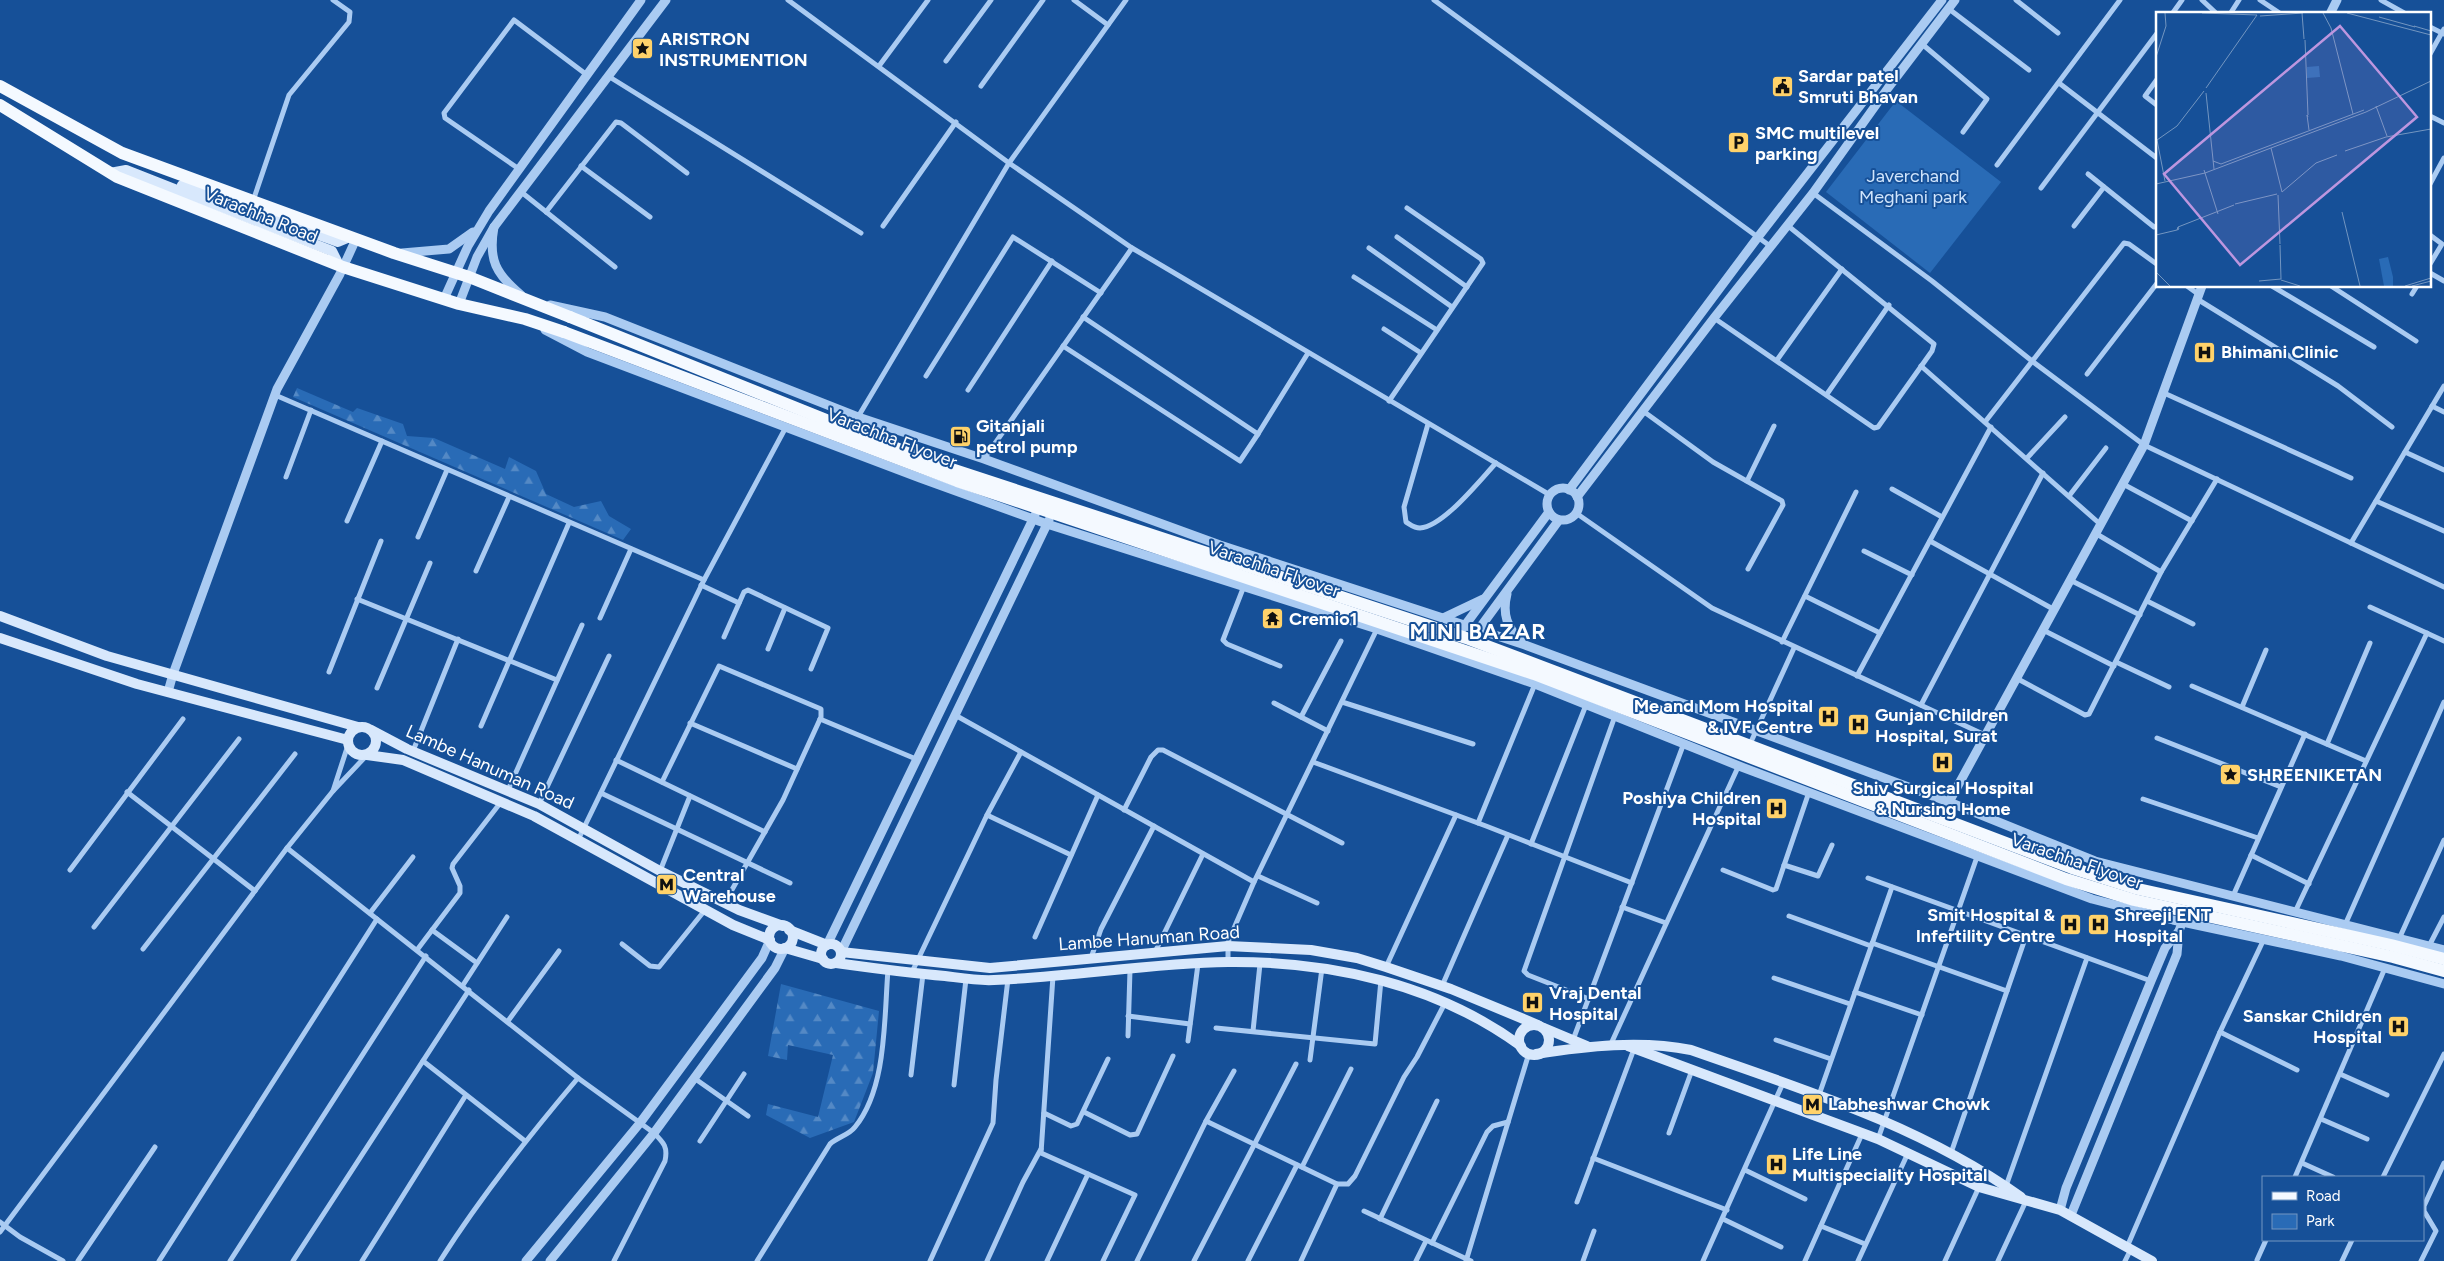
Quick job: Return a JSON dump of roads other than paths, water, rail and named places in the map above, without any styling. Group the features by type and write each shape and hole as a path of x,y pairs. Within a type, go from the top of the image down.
{"main road":[{"name":"Varachha Flyover","path":"0,86 122,153 532,302 936,464 1466,638 2072,868 2138,889 2391,945 2444,959"},
{"name":"Varachha Road","path":"0,106 110,173 341,266 459,304 526,319"},
{"path":"122,153 130,165 151,174 338,242 353,238"},
{"name":"Varachha Flyover","path":"526,319 956,481 1534,674 2066,879 2134,900 2393,957 2444,971"},
{"path":"0,616 107,656 372,730 377,738 377,743 372,752 367,755"},
{"path":"0,638 74,665 348,743 357,755 403,760 534,816 733,925 770,940 778,948 785,948 823,959 830,964 836,963 840,959 841,952 836,945 827,945 821,952 823,959"},
{"path":"348,743 351,732 358,727"},
{"name":"Lambe Hanuman Road","path":"372,730 413,752 540,804 660,871 724,903 827,945"},
{"path":"534,816 540,804"},
{"path":"770,940 772,930 786,928 792,940 785,948"},
{"name":"Lambe Hanuman Road","path":"841,952 990,968 1228,946 1311,950 1358,958 1442,986 1587,1046"},
{"name":"Lambe Hanuman Road","path":"836,963 912,973 966,978 1008,979 1228,962 1322,968 1354,972 1445,1003 1495,1027 1521,1046"},
{"path":"1533,1054 1545,1050 1549,1041 1546,1031 1540,1026 1525,1028 1520,1036 1521,1046 1533,1054 1587,1046 1631,1048 1668,1045 1691,1050 1885,1120 2006,1186 2026,1200"},
{"path":"1631,1048 1878,1139 1979,1187 2060,1210 2152,1261"}],"street":[{"path":"253,201 289,95 349,22 350,12 333,0"},
{"path":"444,299 478,228 641,0"},
{"path":"459,304 477,257 494,227 666,0"},
{"path":"788,0 956,122 1009,163 1132,248 1550,495"},
{"path":"879,66 928,0"},
{"path":"946,61 991,0"},
{"path":"981,86 1043,0"},
{"path":"1074,0 1108,25"},
{"path":"858,417 1009,163 1126,0"},
{"path":"1434,0 1770,246"},
{"path":"1569,490 1758,237 1942,0"},
{"path":"1577,497 1786,225 1813,193 1955,0"},
{"path":"2016,0 2058,33"},
{"path":"1997,165 2120,0"},
{"path":"2173,12 2182,0"},
{"path":"2202,0 2215,12"},
{"path":"2231,12 2239,0"},
{"path":"2260,0 2278,12"},
{"path":"2331,12 2337,0"},
{"path":"2381,0 2402,12"},
{"path":"1949,8 2030,70"},
{"path":"519,169 445,118 444,113 514,20 587,75"},
{"path":"2432,51 2443,32"},
{"path":"2041,188 2156,35"},
{"path":"1922,44 1987,99 1963,132"},
{"path":"608,76 861,233"},
{"path":"2156,81 2145,96 2156,104"},
{"path":"2059,84 2156,157"},
{"path":"2432,117 2444,123"},
{"path":"546,212 614,124 618,122 687,173"},
{"path":"883,226 956,122"},
{"path":"2432,180 2444,158"},
{"path":"581,166 650,217"},
{"path":"2088,174 2154,227 2156,226"},
{"path":"2074,226 2104,187"},
{"path":"520,191 616,266"},
{"path":"1813,193 1932,281 2032,361 2144,445 2444,587"},
{"path":"1389,401 1482,266 1482,261 1407,208"},
{"path":"1714,318 1876,429 1921,366 1934,344 1786,225"},
{"path":"494,227 491,252 495,265 506,282 532,302 584,311 605,317 858,417 984,459 1220,545 1524,645 1950,802 2095,861 2444,950"},
{"path":"394,253 449,249 462,242 478,228"},
{"path":"2432,236 2442,244 2432,261"},
{"path":"926,376 1013,237 1101,293"},
{"path":"1397,237 1467,287"},
{"path":"168,692 275,395 341,266 353,238"},
{"path":"1985,422 2124,243 2127,242 2156,264"},
{"path":"984,459 1132,248"},
{"path":"1369,248 1452,307"},
{"path":"968,390 1052,261"},
{"path":"1777,360 1842,269"},
{"path":"2432,274 2444,281"},
{"path":"1354,277 1437,330"},
{"path":"2086,374 2156,285"},
{"path":"2275,288 2374,347"},
{"path":"2334,288 2416,341"},
{"path":"2412,294 2416,288"},
{"path":"1950,802 2042,629 2144,445 2199,293 2338,386 2392,427"},
{"path":"1827,394 1889,306"},
{"path":"1084,317 1258,434"},
{"path":"526,319 587,352 920,478 1047,524 1460,657 1534,684 1739,766 2092,899 2180,927 2264,939 2444,984"},
{"path":"1384,329 1421,353"},
{"path":"1063,346 1240,461 1308,353"},
{"path":"1921,366 2100,524"},
{"path":"2351,543 2444,386"},
{"path":"578,840 703,583 786,426 799,393"},
{"path":"2164,393 2352,478"},
{"path":"275,395 630,548 703,583 739,603"},
{"path":"2432,406 2444,412"},
{"path":"286,477 311,410"},
{"path":"1643,411 1713,462 1780,499 1783,503 1748,569"},
{"path":"2027,458 2065,417"},
{"path":"1428,424 1404,507 1406,522 1414,527 1422,528 1431,524 1451,510 1496,463"},
{"path":"1747,481 1774,426"},
{"path":"1856,676 1991,427"},
{"path":"347,521 382,441"},
{"path":"2069,496 2106,448"},
{"path":"2405,452 2444,470"},
{"path":"418,538 447,470"},
{"path":"1921,705 2043,473"},
{"path":"2016,678 2087,715 2090,713 2161,572 2217,479"},
{"path":"827,945 1050,484"},
{"path":"2123,484 2192,521"},
{"path":"841,952 1047,524 1062,488"},
{"path":"1559,489 1569,490 1577,497 1579,504 1576,513 1569,520 1559,520 1549,512 1547,504 1550,495 1559,489"},
{"path":"1892,490 1942,516"},
{"path":"1782,642 1856,492"},
{"path":"476,571 509,497"},
{"path":"2376,501 2444,531"},
{"path":"1446,653 1549,512"},
{"path":"1576,513 1712,608 1794,648 1985,735"},
{"path":"1460,657 1478,629 1559,520"},
{"path":"481,726 569,523"},
{"path":"2095,533 2161,572"},
{"path":"329,672 381,541"},
{"path":"1930,541 1991,573 2053,609"},
{"path":"600,618 630,548"},
{"path":"1864,551 1912,575"},
{"path":"378,688 430,564"},
{"path":"2070,580 2140,615"},
{"path":"1244,586 1222,640 1227,644 1280,666"},
{"path":"1508,589 1504,603 1506,622 1515,636 1524,645"},
{"path":"724,636 746,590 828,628 811,669"},
{"path":"1805,596 1880,633"},
{"path":"1443,618 1485,598"},
{"path":"358,599 557,680"},
{"path":"2146,601 2193,624"},
{"path":"2370,606 2444,641"},
{"path":"768,649 785,608"},
{"path":"508,790 582,625"},
{"path":"1228,962 1228,946 1254,882 1377,629"},
{"path":"2042,629 2115,664 2170,687"},
{"path":"2295,912 2427,633"},
{"path":"413,752 458,639"},
{"path":"1300,717 1340,640"},
{"path":"2327,744 2370,643"},
{"path":"1610,1046 1794,648"},
{"path":"2242,707 2266,650"},
{"path":"540,804 610,656"},
{"path":"662,782 716,668 722,666 819,707 822,713 820,719 797,769 765,832 724,903"},
{"path":"1478,823 1534,684"},
{"path":"2192,686 2366,761"},
{"path":"1342,702 1473,744"},
{"path":"2345,925 2444,702"},
{"path":"1274,703 1328,731"},
{"path":"1531,844 1586,705"},
{"path":"955,716 1254,882"},
{"path":"1588,999 1528,975 1524,971 1615,716"},
{"path":"70,870 183,719"},
{"path":"820,719 916,758"},
{"path":"690,723 797,769"},
{"path":"2233,896 2305,734"},
{"path":"2157,738 2281,787"},
{"path":"94,928 239,739"},
{"path":"333,791 348,743"},
{"path":"1573,1040 1684,743"},
{"path":"1124,810 1151,757 1158,750 1163,750 1342,843"},
{"path":"912,973 916,961 987,815 1021,752"},
{"path":"144,949 295,754"},
{"path":"0,1232 2,1224 287,848 333,791 367,755"},
{"path":"616,760 765,832"},
{"path":"1312,762 1508,834 1632,883"},
{"path":"127,792 255,891"},
{"path":"1723,870 1773,890 1777,888 1809,792"},
{"path":"601,793 790,883"},
{"path":"1035,937 1098,795"},
{"path":"660,871 690,796"},
{"path":"2142,799 2258,838"},
{"path":"417,950 460,893 460,886 452,868 454,864 502,802"},
{"path":"987,815 1071,855"},
{"path":"1386,967 1456,815"},
{"path":"1091,958 1101,929 1154,826"},
{"path":"1442,986 1508,834"},
{"path":"2399,939 2444,840"},
{"path":"1784,865 1819,876 1832,845"},
{"path":"287,848 463,985 578,1078 665,1143 667,1151 665,1161 614,1261"},
{"path":"1155,952 1203,854"},
{"path":"2251,855 2309,884"},
{"path":"370,913 412,857"},
{"path":"1878,1139 1977,857"},
{"path":"1258,876 1317,903"},
{"path":"1868,878 2151,981"},
{"path":"2071,1215 2177,954 2180,927 2194,886"},
{"path":"1819,1095 1892,887"},
{"path":"1622,907 1666,923"},
{"path":"622,944 650,966 660,968 706,910"},
{"path":"1789,916 1939,966 2007,991"},
{"path":"463,985 507,917"},
{"path":"2429,946 2444,917"},
{"path":"159,1261 378,919"},
{"path":"2060,1210 2066,1188 2151,981 2165,948 2180,927"},
{"path":"432,930 477,963"},
{"path":"1950,1155 2026,936"},
{"path":"2125,1261 2220,1032 2264,939"},
{"path":"526,1261 640,1123 762,958 770,940"},
{"path":"550,1261 654,1133 775,968 785,948"},
{"path":"508,1021 559,951"},
{"path":"230,1261 426,956"},
{"path":"2006,1186 2087,958"},
{"path":"1188,1041 1198,964"},
{"path":"1253,1031 1260,964"},
{"path":"1310,1060 1322,968"},
{"path":"2296,1176 2385,968"},
{"path":"757,1261 830,1144 837,1138 852,1131 862,1117 880,1068 888,970"},
{"path":"1128,1036 1130,970"},
{"path":"911,1075 923,974"},
{"path":"987,1261 1023,1182 1041,1149 1053,976"},
{"path":"954,1085 966,978"},
{"path":"1774,978 1850,1004"},
{"path":"930,1261 993,1123 1008,979"},
{"path":"1216,1028 1375,1044 1381,980"},
{"path":"293,1261 469,990"},
{"path":"1855,992 1922,1015"},
{"path":"1206,1121 1337,1184 1348,1184 1355,1176 1404,1077 1417,1058 1445,1003"},
{"path":"1128,1016 1190,1024"},
{"path":"2220,1032 2297,1070"},
{"path":"1776,1040 1831,1059"},
{"path":"1577,1202 1631,1048"},
{"path":"1364,1212 1468,1260 1508,1122 1533,1054"},
{"path":"2383,1176 2444,1054"},
{"path":"1084,1112 1130,1135 1137,1134 1173,1056"},
{"path":"1044,1113 1074,1126 1084,1112 1108,1059"},
{"path":"423,1061 525,1141"},
{"path":"1194,1261 1296,1064"},
{"path":"1248,1261 1351,1069"},
{"path":"1669,1133 1692,1070"},
{"path":"1137,1261 1206,1121 1234,1071"},
{"path":"700,1141 744,1074"},
{"path":"2340,1074 2387,1095"},
{"path":"440,1261 468,1218 525,1141 578,1078"},
{"path":"694,1078 748,1116"},
{"path":"1703,1261 1783,1082"},
{"path":"362,1261 466,1095"},
{"path":"1380,1219 1437,1100"},
{"path":"2321,1119 2367,1139"},
{"path":"1432,1243 1487,1132 1493,1126 1508,1122"},
{"path":"1805,1261 1862,1133"},
{"path":"78,1261 155,1147"},
{"path":"1041,1149 1041,1153 1135,1195 1103,1261"},
{"path":"1858,1261 1908,1152"},
{"path":"1593,1158 1727,1210"},
{"path":"2302,1163 2331,1176"},
{"path":"2421,1261 2436,1231 2424,1211 2424,1206 2444,1163"},
{"path":"1745,1170 1805,1198"},
{"path":"1047,1261 1088,1174"},
{"path":"1301,1261 1337,1184"},
{"path":"1944,1261 1979,1187"},
{"path":"1998,1261 2026,1200"},
{"path":"1723,1219 1781,1247"},
{"path":"2,1224 47,1254 63,1261"},
{"path":"1821,1226 1865,1244"},
{"path":"1583,1261 1594,1231"},
{"path":"1416,1261 1426,1241"},
{"path":"2256,1260 2266,1241"},
{"path":"2342,1261 2352,1241"}],"place":[{"name":"ARISTRON INSTRUMENTION","path":"643,49"},
{"name":"Sardar patel Smruti Bhavan","path":"1782,86"},
{"name":"SMC multilevel parking","path":"1739,143"},
{"name":"Bhimani Clinic","path":"2205,352"},
{"name":"Gitanjali petrol pump","path":"960,436"},
{"name":"Cremio1","path":"1273,619"},
{"name":"Me and Mom Hospital & IVF Centre","path":"1829,716"},
{"name":"Gunjan Children Hospital, Surat","path":"1859,725"},
{"name":"Shiv Surgical Hospital & Nursing Home","path":"1943,763"},
{"name":"SHREENIKETAN","path":"2231,775"},
{"name":"Poshiya Children Hospital","path":"1777,808"},
{"name":"Central Warehouse","path":"667,885"},
{"name":"Smit Hospital & Infertility Centre","path":"2071,925"},
{"name":"Shreeji ENT Hospital","path":"2098,925"},
{"name":"Vraj Dental Hospital","path":"1533,1003"},
{"name":"Sanskar Children Hospital","path":"2398,1026"},
{"name":"Labheshwar Chowk","path":"1812,1104"},
{"name":"Life Line Multispeciality Hospital","path":"1776,1164"}],"district":[{"name":"MINI BAZAR","path":"1478,631"}],"park label":[{"name":"Javerchand Meghani park","path":"1913,186"}]}
